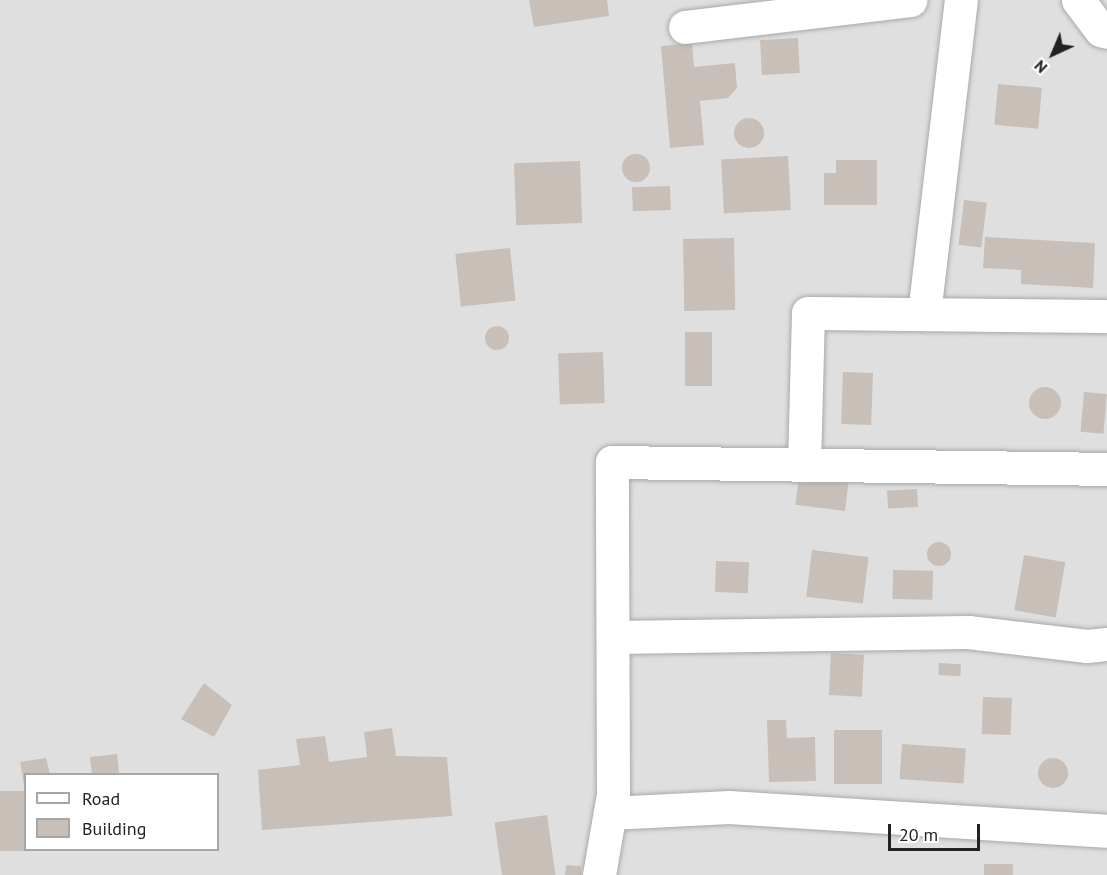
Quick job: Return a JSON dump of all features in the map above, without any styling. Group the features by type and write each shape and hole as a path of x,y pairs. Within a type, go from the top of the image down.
{"street":[{"path":"685,27 910,0"},
{"path":"924,314 961,0"},
{"path":"1078,0 1101,30 1107,32"},
{"path":"804,465 808,313 1107,316"},
{"path":"599,875 610,813 613,637 612,462 1107,469"},
{"path":"613,637 968,632 1087,646 1107,644"},
{"path":"610,813 729,807 1107,831"}],"shaded area":[{"path":"0,0 1107,0 1107,875 0,875"}],"building":[{"path":"529,0 607,0 609,16 534,27"},
{"path":"798,38 800,73 762,75 760,40"},
{"path":"692,43 694,67 735,63 737,88 728,98 700,101 704,145 670,148 661,46"},
{"path":"998,84 1042,88 1038,129 994,125"},
{"path":"749,118 760,122 764,133 760,144 749,148 738,144 734,133 738,122"},
{"path":"636,154 646,158 650,168 646,178 636,182 626,178 622,168 626,158"},
{"path":"788,156 791,210 724,213 721,160"},
{"path":"836,160 877,160 877,205 824,205 824,173 836,173"},
{"path":"580,161 582,223 516,225 514,163"},
{"path":"670,186 671,210 633,211 632,187"},
{"path":"964,200 987,203 981,247 959,245"},
{"path":"985,237 1095,243 1093,288 1021,284 1021,270 983,268"},
{"path":"734,238 735,310 684,311 683,239"},
{"path":"510,248 516,301 461,306 455,254"},
{"path":"497,326 506,329 509,338 506,347 497,350 488,347 485,338 488,329"},
{"path":"685,332 712,332 712,386 685,386"},
{"path":"603,352 605,403 560,405 558,354"},
{"path":"843,372 873,373 871,425 841,424"},
{"path":"1045,387 1056,392 1061,403 1056,414 1045,419 1034,414 1029,403 1034,392"},
{"path":"1084,392 1107,394 1103,434 1081,432"},
{"path":"799,476 849,482 845,511 795,505"},
{"path":"917,489 918,507 888,509 887,491"},
{"path":"939,542 948,545 951,554 948,563 939,566 930,563 927,554 930,545"},
{"path":"812,550 869,557 863,604 806,597"},
{"path":"1024,555 1065,562 1056,617 1014,610"},
{"path":"716,561 749,562 748,593 715,592"},
{"path":"893,570 933,571 932,600 892,599"},
{"path":"831,653 864,655 862,697 829,695"},
{"path":"939,663 961,664 960,676 938,675"},
{"path":"204,683 232,705 214,737 181,719"},
{"path":"983,697 1012,698 1011,735 982,734"},
{"path":"767,720 786,720 787,738 815,737 816,781 769,782"},
{"path":"392,728 396,756 447,757 452,816 262,830 258,770 300,765 296,739 325,736 329,762 367,757 364,732"},
{"path":"834,730 882,730 882,784 834,784"},
{"path":"902,744 966,748 963,783 900,779"},
{"path":"117,754 119,773 92,773 90,757"},
{"path":"46,758 50,773 24,773 24,785 20,762"},
{"path":"1053,758 1059,759 1067,767 1067,779 1059,787 1053,788 1047,787 1039,779 1038,773 1039,767 1047,759"},
{"path":"0,791 24,791 24,851 0,851"},
{"path":"547,815 555,875 502,875 495,822"},
{"path":"984,864 1013,864 1013,875 984,875"},
{"path":"566,865 581,866 581,875 565,875"}]}
